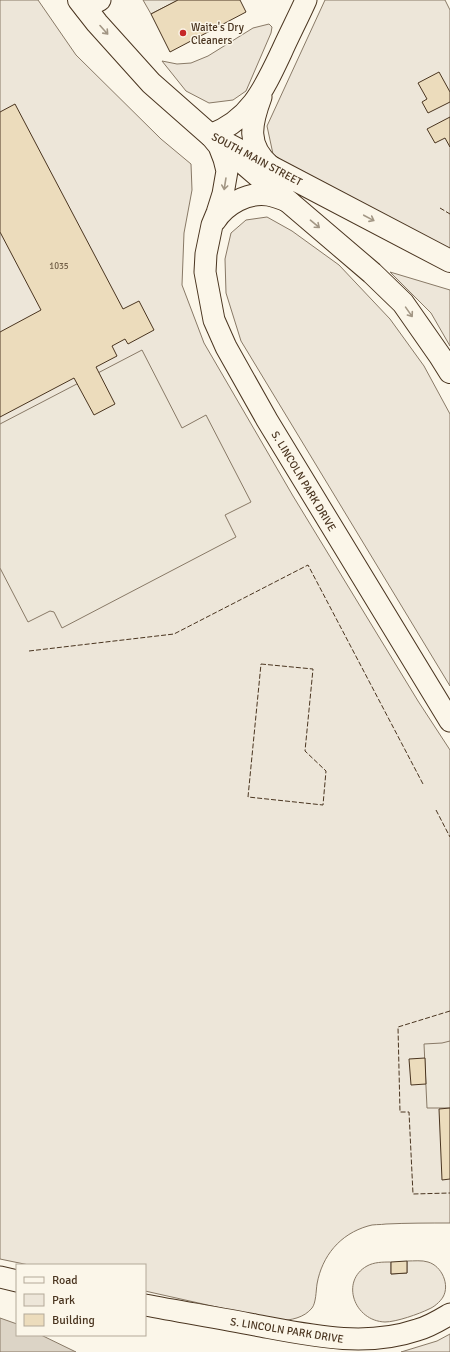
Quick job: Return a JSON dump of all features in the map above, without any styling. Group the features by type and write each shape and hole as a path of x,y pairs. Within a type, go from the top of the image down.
{"main road":[{"name":"SOUTH MAIN STREET","path":"88,3 97,23 151,84 210,135 450,261"},
{"path":"210,135 372,273 403,303 450,372"}],"street":[{"path":"210,135 227,127 252,106 264,87 306,0"},
{"path":"264,87 254,121 253,136 254,143 259,154 270,166"},
{"name":"S. LINCOLN PARK DRIVE","path":"210,135 219,146 227,171 223,194 212,225 206,254 205,272 214,320 226,347 267,420 450,721"},
{"path":"212,225 225,210 240,199 248,196 256,194 270,195 290,202"},
{"path":"0,1278 16,1281"},
{"name":"S. LINCOLN PARK DRIVE","path":"146,1305 303,1334 348,1340 382,1338 400,1335 419,1330 450,1314"}],"green space":[{"path":"0,0 38,0 76,55 161,139 191,164 192,190 184,233 182,285 204,343 293,496 418,701 450,750 450,1223 402,1223 372,1225 349,1234 334,1248 323,1264 319,1274 315,1300 312,1308 301,1316 279,1321 146,1291 146,1264 24,1264 0,1259"},
{"path":"325,0 445,0 450,10 450,251 307,179 273,154 267,126"},
{"path":"269,24 272,27 271,33 246,91 233,100 209,103 186,91 162,61 177,64 191,63 208,56 253,28"},
{"path":"267,217 292,231 339,265 390,319 424,366 450,414 450,686 241,341 226,293 225,259 231,233 246,220"},
{"path":"390,272 450,290 450,346 431,313"},
{"path":"407,1261 426,1261 437,1267 443,1276 446,1287 442,1299 431,1308 395,1321 385,1322 374,1320 365,1315 354,1299 354,1281 359,1273 367,1266 382,1262 391,1262 391,1274 407,1273"},
{"path":"450,1334 450,1352 401,1352 437,1341"}],"shaded area":[{"path":"143,0 178,0 151,14"},
{"path":"142,350 182,428 206,415 251,502 225,515 236,537 62,628 54,612 50,611 28,622 0,568 0,424"},
{"path":"450,1041 450,1108 427,1108 424,1044"},
{"path":"0,1318 16,1324 16,1336 43,1336 76,1352 0,1352"}],"building":[{"name":"Waite's Dry Cleaners","path":"178,0 240,0 246,12 170,52 151,14"},
{"path":"439,72 450,92 450,102 428,113 422,102 427,99 418,83"},
{"path":"15,104 123,309 139,301 154,330 128,344 125,339 112,346 117,356 96,367 115,404 94,415 74,378 0,417 0,332 41,310 0,232 0,112"},
{"path":"450,117 450,147 445,138 435,143 427,129"},
{"path":"425,1058 426,1084 411,1085 409,1059"},
{"path":"450,1108 450,1179 442,1180 439,1109"},
{"path":"407,1261 407,1273 391,1274 391,1262"}],"fence":[{"path":"440,208 450,214"},
{"path":"29,651 174,634 308,565 423,784"},
{"path":"261,664 313,669 305,751 326,771 323,805 248,797 261,664"},
{"path":"436,810 450,837"},
{"path":"450,1011 398,1027 400,1112 409,1112 413,1194 450,1193"}],"place":[{"name":"Waite's Dry Cleaners","path":"183,33"}]}
